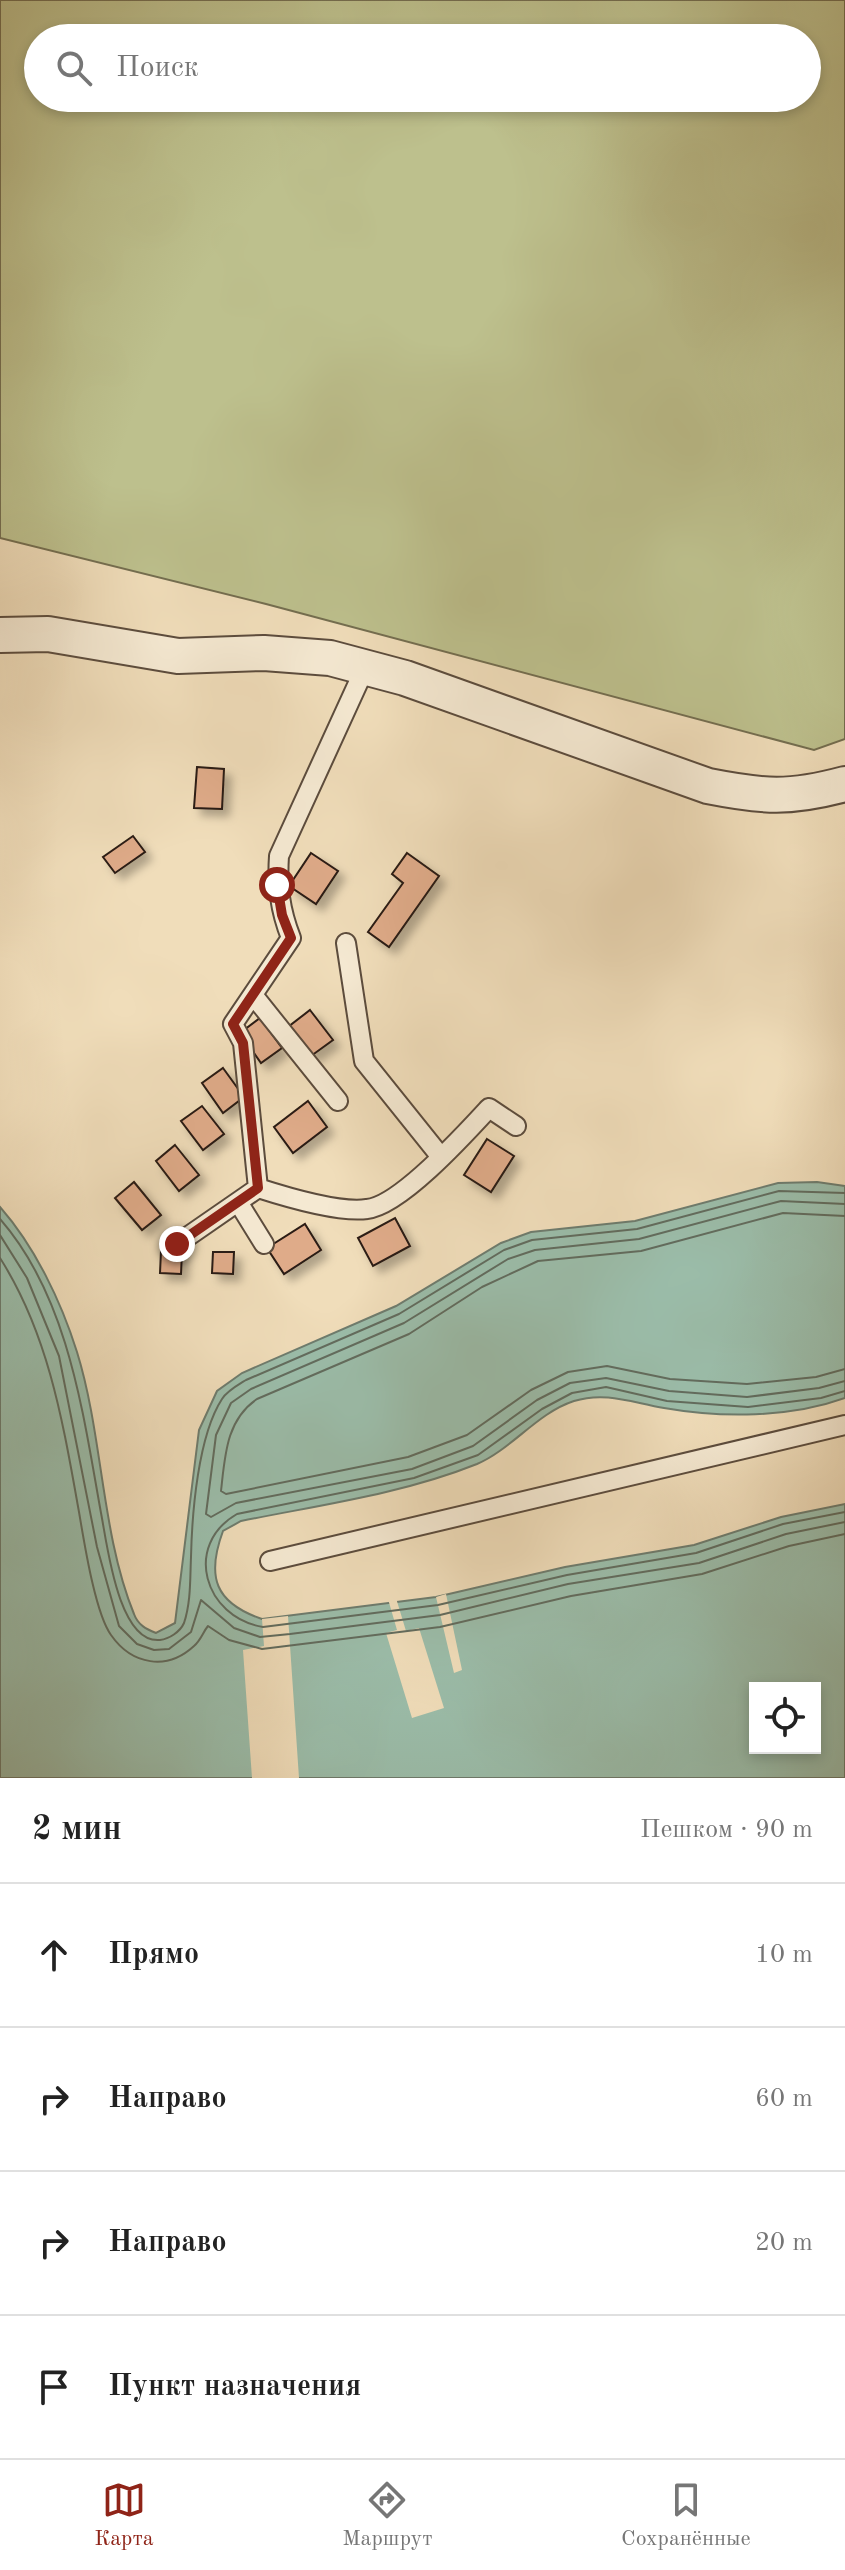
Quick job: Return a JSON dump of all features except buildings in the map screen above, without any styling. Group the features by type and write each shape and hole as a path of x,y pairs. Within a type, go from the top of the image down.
{"street":[{"path":"0,635 48,634 178,656 264,653 330,658 405,678 708,786 757,796 799,797 845,784"}],"lane":[{"path":"0,645 48,634"},
{"path":"258,1188 243,1043 233,1024 291,938 282,915 277,885 279,856 365,668"},
{"path":"346,943 364,1061 441,1157"},
{"path":"253,995 338,1101"},
{"path":"258,1188 296,1200 368,1210 400,1194 489,1108 516,1126"},
{"path":"177,1244 258,1188"},
{"path":"238,1202 264,1244"},
{"path":"270,1561 845,1425"}],"shaded area":[{"path":"0,0 845,0 845,739 814,750 266,604 0,538"}],"water":[{"path":"817,1182 845,1186 845,1398 779,1413 732,1415 597,1397 574,1401 548,1414 502,1450 477,1464 360,1498 241,1521 223,1531 215,1562 218,1586 234,1605 262,1619 436,1597 565,1567 694,1545 781,1517 845,1504 845,1778 0,1778 0,1207 36,1257 71,1333 86,1384 108,1518 123,1583 138,1621 156,1633 175,1623 199,1430 217,1391 242,1373 396,1306 501,1243 531,1232 635,1221 778,1183"}],"pier":[{"path":"446,1594 462,1670 454,1673 436,1597"},
{"path":"396,1598 406,1631 419,1628 444,1708 412,1718 386,1633 397,1630 388,1599"},
{"path":"288,1616 299,1778 252,1778 243,1650 264,1646 262,1619"}],"route":[{"path":"177,1244 258,1188 253,1165 243,1043 233,1024 291,938 282,915 277,885"}]}
